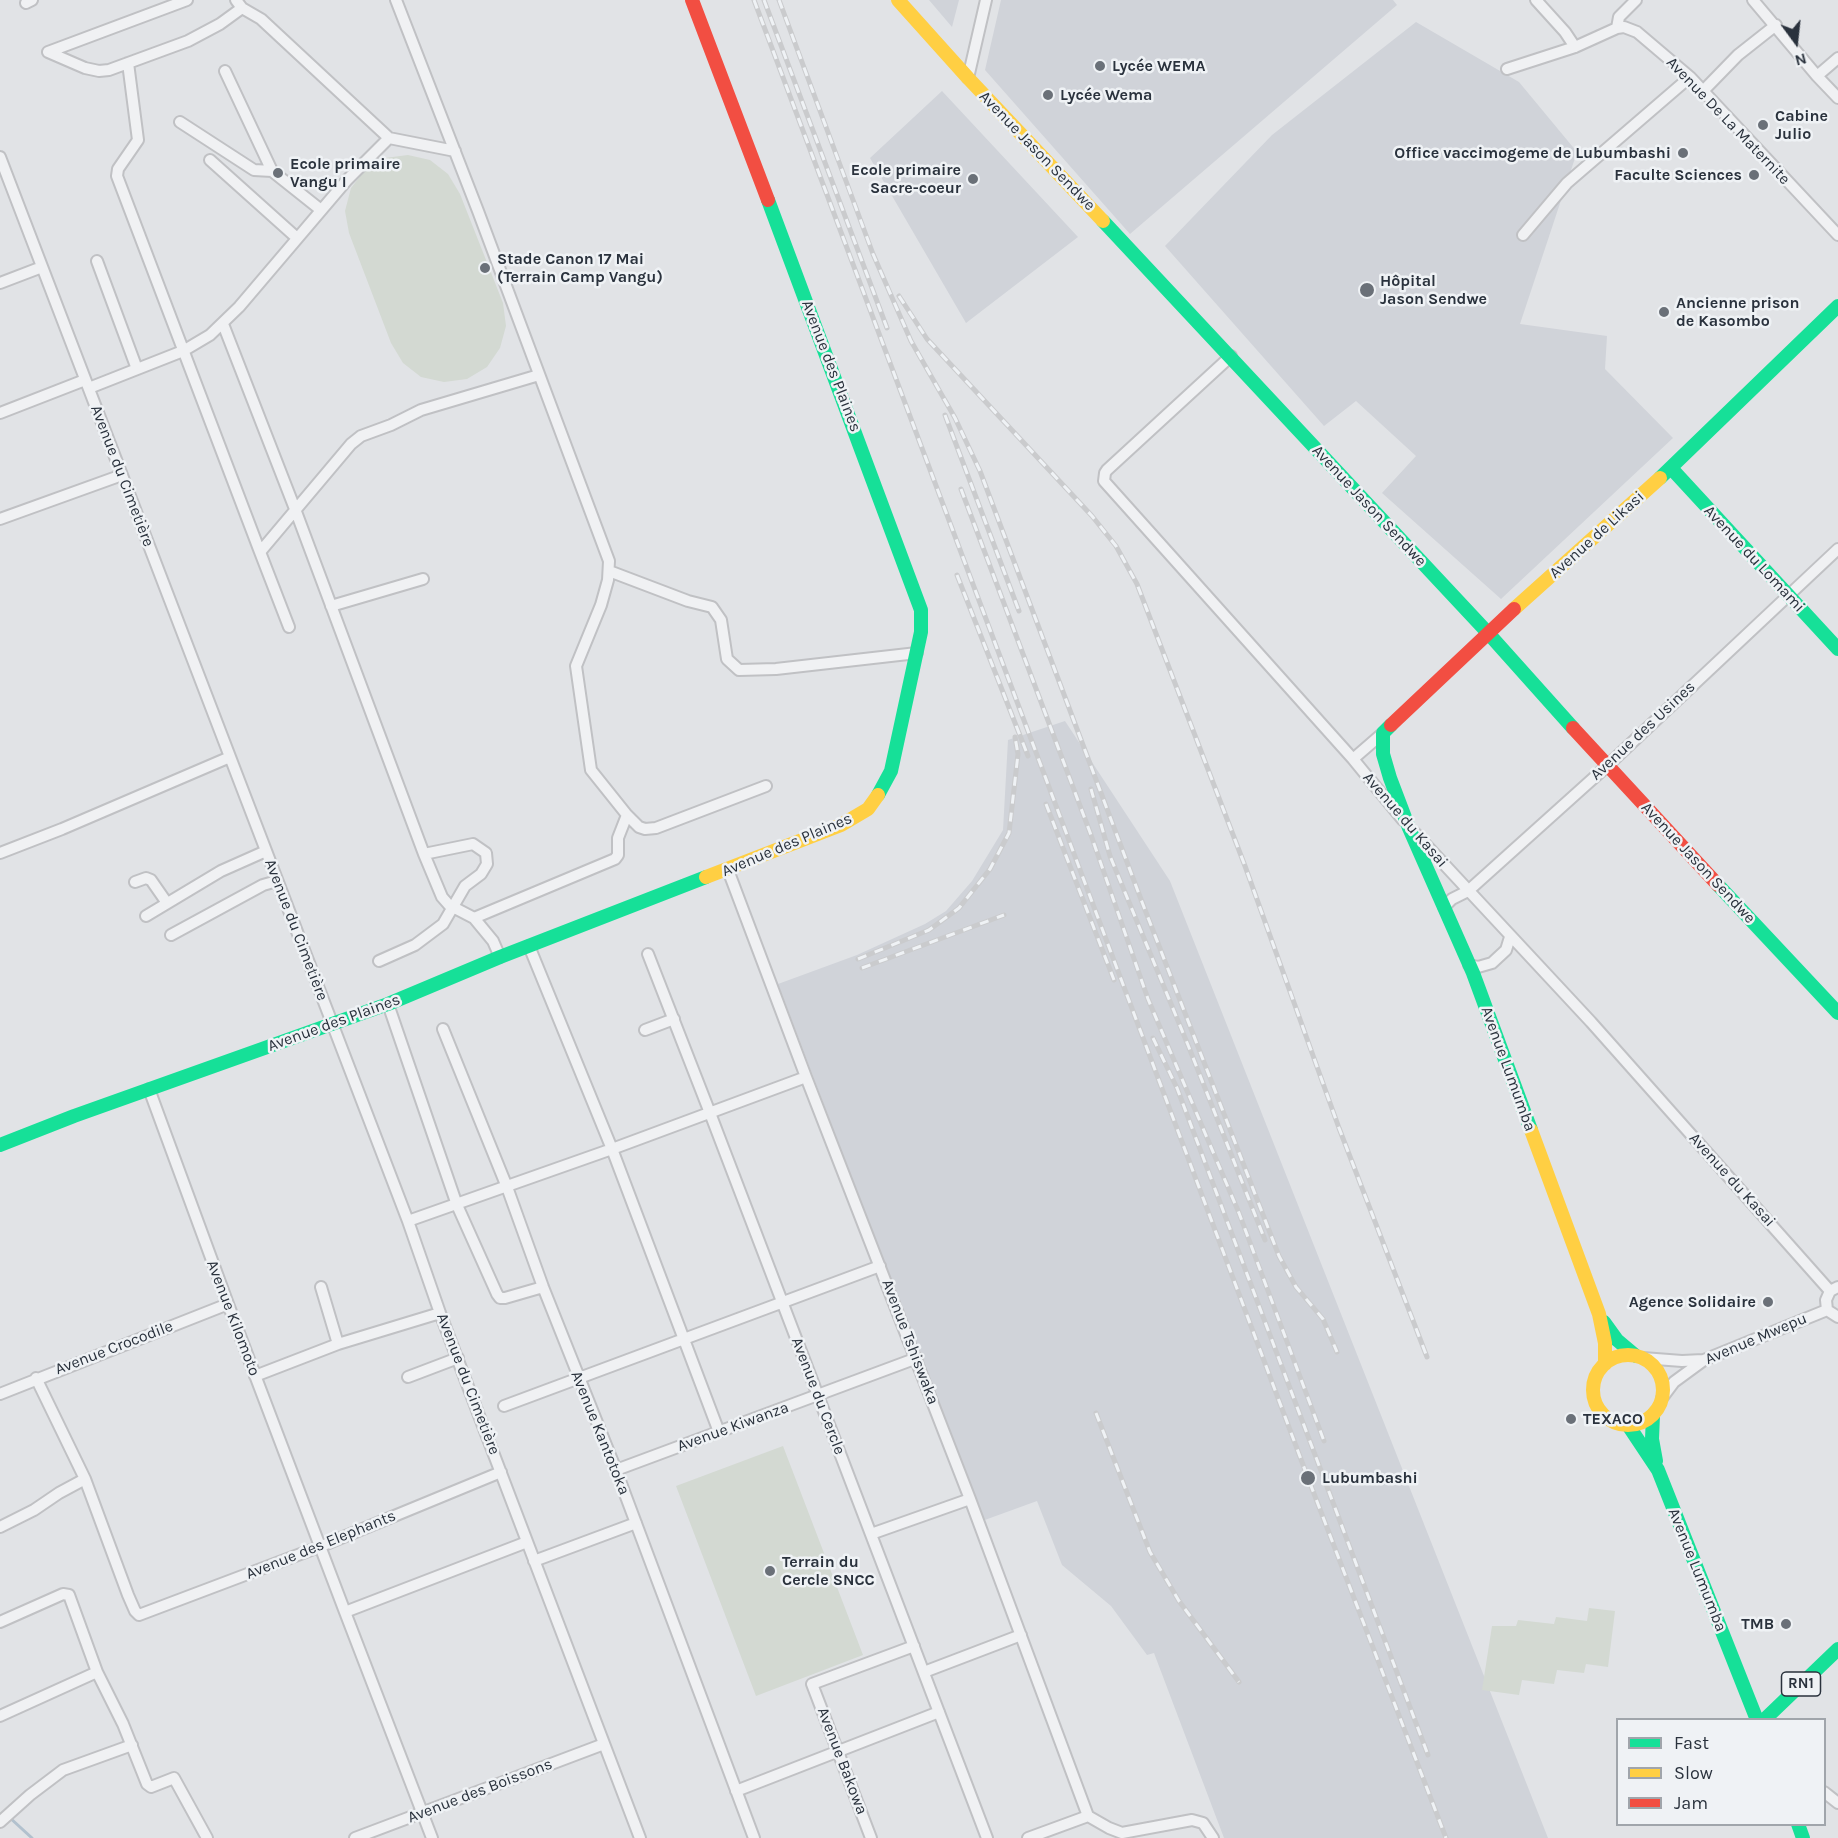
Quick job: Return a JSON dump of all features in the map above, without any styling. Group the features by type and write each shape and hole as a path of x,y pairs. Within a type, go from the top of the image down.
{"main road":[{"name":"Avenue des Plaines","path":"0,1145 388,1004 500,957 841,825 868,809 875,801 891,771 921,632 921,610 849,413 692,0"},
{"name":"Avenue Jason Sendwe","path":"898,0 968,78 1231,356 1488,633 1607,766 1838,1013"},
{"name":"Avenue de Likasi","path":"1383,733 1488,633 1671,468 1836,312"},
{"name":"Avenue du Lomami","path":"1671,468 1838,649"},
{"name":"Avenue Lumumba","path":"1383,733 1383,754 1386,765 1409,828 1469,965 1599,1314"},
{"path":"1599,1314 1617,1340 1639,1357"},
{"path":"1599,1314 1605,1343 1605,1364"},
{"path":"1653,1415 1641,1422 1628,1425 1619,1424 1605,1417 1594,1400 1594,1379 1605,1364 1622,1355 1639,1357 1649,1361 1658,1372 1663,1384 1662,1398 1653,1415 1652,1439 1658,1470"},
{"name":"Avenue Lumumba","path":"1628,1425 1658,1470 1757,1718"},
{"name":"RN1","path":"1765,1718 1838,1649"}],"street":[{"path":"187,0 48,52 78,66 99,71 109,70 188,41 220,24 239,4 261,19 389,138 454,151"},
{"path":"396,0 609,561 601,605 578,658 576,675 591,770 627,815 639,827 645,829 656,828 765,786"},
{"path":"968,78 986,0"},
{"path":"1536,0 1565,32 1575,47"},
{"path":"1507,69 1575,47 1617,28 1620,17 1636,0"},
{"path":"1753,0 1838,98"},
{"path":"1703,91 1738,56 1776,25"},
{"name":"Avenue De La Maternite","path":"1617,28 1623,27 1637,32 1690,76 1838,235"},
{"path":"1817,76 1838,58"},
{"path":"128,63 138,140 118,169 117,176 289,627"},
{"path":"225,71 272,171 321,210"},
{"path":"1523,235 1567,183 1690,76"},
{"path":"180,122 254,170 272,171"},
{"path":"0,413 137,369 183,351 210,335 223,324 347,180 389,138"},
{"name":"Avenue du Cimetière","path":"0,157 333,1024 640,1838"},
{"path":"210,160 297,238"},
{"path":"97,261 137,369"},
{"path":"0,284 42,267"},
{"path":"223,324 442,897 449,905 474,918 493,941 500,957"},
{"name":"Avenue du Kasai","path":"1231,356 1107,470 1104,473 1104,481 1353,759 1409,828 1591,1022 1834,1289 1826,1300 1827,1310"},
{"path":"260,552 351,444 361,436 391,425 421,410 539,375"},
{"path":"0,519 122,475"},
{"name":"Avenue des Usines","path":"1444,907 1452,899 1468,891 1607,766 1838,549"},
{"path":"609,571 688,601 712,607 721,620 727,659 739,669 776,669 917,653"},
{"path":"332,606 423,579"},
{"name":"Avenue de Likasi","path":"1353,759 1383,733"},
{"path":"0,853 62,830 230,758"},
{"path":"474,918 615,859 618,855 618,838 627,815"},
{"path":"379,962 415,945 443,924 465,886 481,874 487,864 486,853 473,844 424,854"},
{"path":"146,916 221,871 266,851"},
{"name":"Avenue Tshiswaka","path":"728,870 806,1077 917,1358 1088,1816"},
{"path":"135,882 146,878 151,879 167,903"},
{"path":"171,935 263,885 277,881"},
{"path":"1469,965 1478,967 1492,963 1506,950 1510,937"},
{"path":"529,946 612,1149 719,1432"},
{"name":"Avenue du Cercle","path":"648,954 711,1113 987,1838"},
{"path":"388,1004 457,1205 499,1297 505,1298 543,1287"},
{"path":"645,1030 674,1019"},
{"name":"Avenue Kantotoka","path":"443,1029 507,1187 543,1287 636,1522 754,1838"},
{"path":"408,1221 806,1077"},
{"name":"Avenue Kilomoto","path":"149,1089 319,1546 422,1812"},
{"path":"504,1406 880,1266"},
{"path":"321,1287 338,1344"},
{"name":"Avenue Crocodile","path":"0,1394 228,1304"},
{"path":"1827,1310 1838,1317"},
{"name":"Avenue Mwepu","path":"1662,1398 1674,1382 1704,1360 1827,1310"},
{"path":"255,1376 338,1344 440,1312"},
{"path":"1639,1357 1682,1361 1704,1360"},
{"path":"408,1377 458,1358"},
{"name":"Avenue Kiwanza","path":"616,1470 917,1358"},
{"path":"0,1527 34,1510 58,1493 85,1479 36,1378"},
{"name":"Avenue des Elephants","path":"85,1479 128,1595 139,1615 319,1546 501,1472"},
{"path":"871,1534 970,1499"},
{"path":"534,1561 636,1522"},
{"path":"345,1611 527,1542"},
{"path":"0,1622 63,1594 68,1594 97,1672 149,1786 174,1778 207,1838"},
{"path":"924,1672 1021,1635"},
{"name":"Avenue Bakowa","path":"871,1838 812,1684 914,1646"},
{"path":"0,1716 97,1672"},
{"path":"736,1791 939,1712"},
{"name":"Avenue des Boissons","path":"355,1838 604,1744"},
{"path":"3,1821 63,1770 132,1745"},
{"path":"1826,1794 1838,1803"},
{"path":"422,1812 432,1838"},
{"path":"1028,1838 1088,1816 1122,1833 1192,1820 1203,1824 1213,1838"}],"shaded area":[{"path":"929,0 959,0 952,27"},
{"path":"1001,0 1393,0 1397,5 1130,234 985,70"},
{"name":"Hôpital Jason Sendwe","path":"1416,22 1519,82 1577,152 1520,324 1607,336 1605,369 1673,438 1501,599 1382,493 1416,456 1356,401 1324,426 1165,246 1272,135"},
{"path":"942,91 1078,237 966,323 870,158"},
{"path":"408,155 430,160 448,174 460,194 503,303 506,326 500,348 487,367 467,379 444,382 421,377 403,363 391,343 349,233 345,211 351,188 365,170 385,158"},
{"path":"1065,721 1170,881 1548,1838 1224,1838 1154,1653 1147,1655 1111,1606 1062,1565 1037,1501 982,1521 778,984 857,955 925,924 946,911 972,881 1003,830 1008,740"},
{"name":"Terrain du Cercle SNCC","path":"783,1446 863,1655 756,1696 676,1486"},
{"path":"1589,1608 1615,1611 1608,1667 1586,1664 1584,1673 1557,1670 1554,1684 1522,1680 1519,1695 1482,1690 1492,1626 1516,1626 1518,1620 1554,1624 1556,1617 1587,1621"}],"waterway":[{"path":"9,1817 32,1838"}],"railway":[{"path":"754,0 1308,1478 1446,1838"},
{"path":"764,0 887,328"},
{"path":"779,0 873,254 911,341 955,418 980,471 1142,902 1279,1256 1296,1287 1323,1319 1337,1352"},
{"path":"899,296 927,339 1092,516 1116,546 1137,584 1245,866 1339,1128 1427,1357"},
{"path":"945,415 1019,611"},
{"path":"961,489 1091,835 1148,999 1239,1213 1324,1441"},
{"path":"957,575 1028,756"},
{"path":"858,959 929,930 959,908 990,869 1009,833 1018,754 1015,737"},
{"path":"1091,789 1110,856 1265,1240"},
{"path":"1046,804 1114,980"},
{"path":"862,968 1004,915"},
{"path":"1153,1038 1177,1088 1428,1755"},
{"path":"1096,1413 1150,1552 1179,1601 1239,1682"}],"traffic: fast":[{"path":"768,200 921,610 921,632 891,771 878,795"},
{"path":"1103,221 1488,633 1573,728"},
{"path":"1660,478 1838,306"},
{"path":"1671,468 1838,649"},
{"path":"1391,725 1383,733 1383,754 1390,778 1409,828 1473,973 1531,1130"},
{"path":"0,1145 74,1116 388,1004 500,957 706,877"},
{"path":"1718,885 1838,1013"},
{"path":"1604,1322 1617,1340 1636,1356"},
{"path":"1653,1415 1652,1439 1656,1461"},
{"path":"1628,1425 1658,1470 1756,1718"},
{"path":"1766,1718 1838,1649"},
{"path":"1799,1826 1803,1838"}],"traffic: slow":[{"path":"898,0 1103,221"},
{"path":"1514,609 1660,478"},
{"path":"706,877 841,825 868,809 878,795"},
{"path":"1531,1130 1599,1314 1605,1343 1605,1364"},
{"path":"1628,1355 1641,1358 1653,1365 1660,1377 1663,1390 1660,1403 1653,1415 1641,1422 1628,1425 1615,1422 1603,1415 1596,1403 1593,1390 1596,1377 1603,1365 1615,1358 1628,1355"}],"traffic: jam":[{"path":"692,0 768,200"},
{"path":"1391,725 1514,609"},
{"path":"1573,728 1718,885"}],"place":[{"name":"Lycée WEMA","path":"1100,66"},
{"name":"Lycée Wema","path":"1048,95"},
{"name":"Cabine Julio","path":"1763,125"},
{"name":"Office vaccimogeme de Lubumbashi","path":"1683,153"},
{"name":"Ecole primaire Vangu I","path":"278,173"},
{"name":"Faculte Sciences","path":"1754,175"},
{"name":"Ecole primaire Sacre-coeur","path":"973,179"},
{"name":"Stade Canon 17 Mai (Terrain Camp Vangu)","path":"485,268"},
{"name":"Hôpital Jason Sendwe","path":"1367,290"},
{"name":"Ancienne prison de Kasombo","path":"1664,312"},
{"name":"Agence Solidaire","path":"1768,1302"},
{"name":"TEXACO","path":"1571,1419"},
{"name":"Lubumbashi","path":"1308,1478"},
{"name":"Terrain du Cercle SNCC","path":"770,1571"},
{"name":"TMB","path":"1786,1624"}]}
